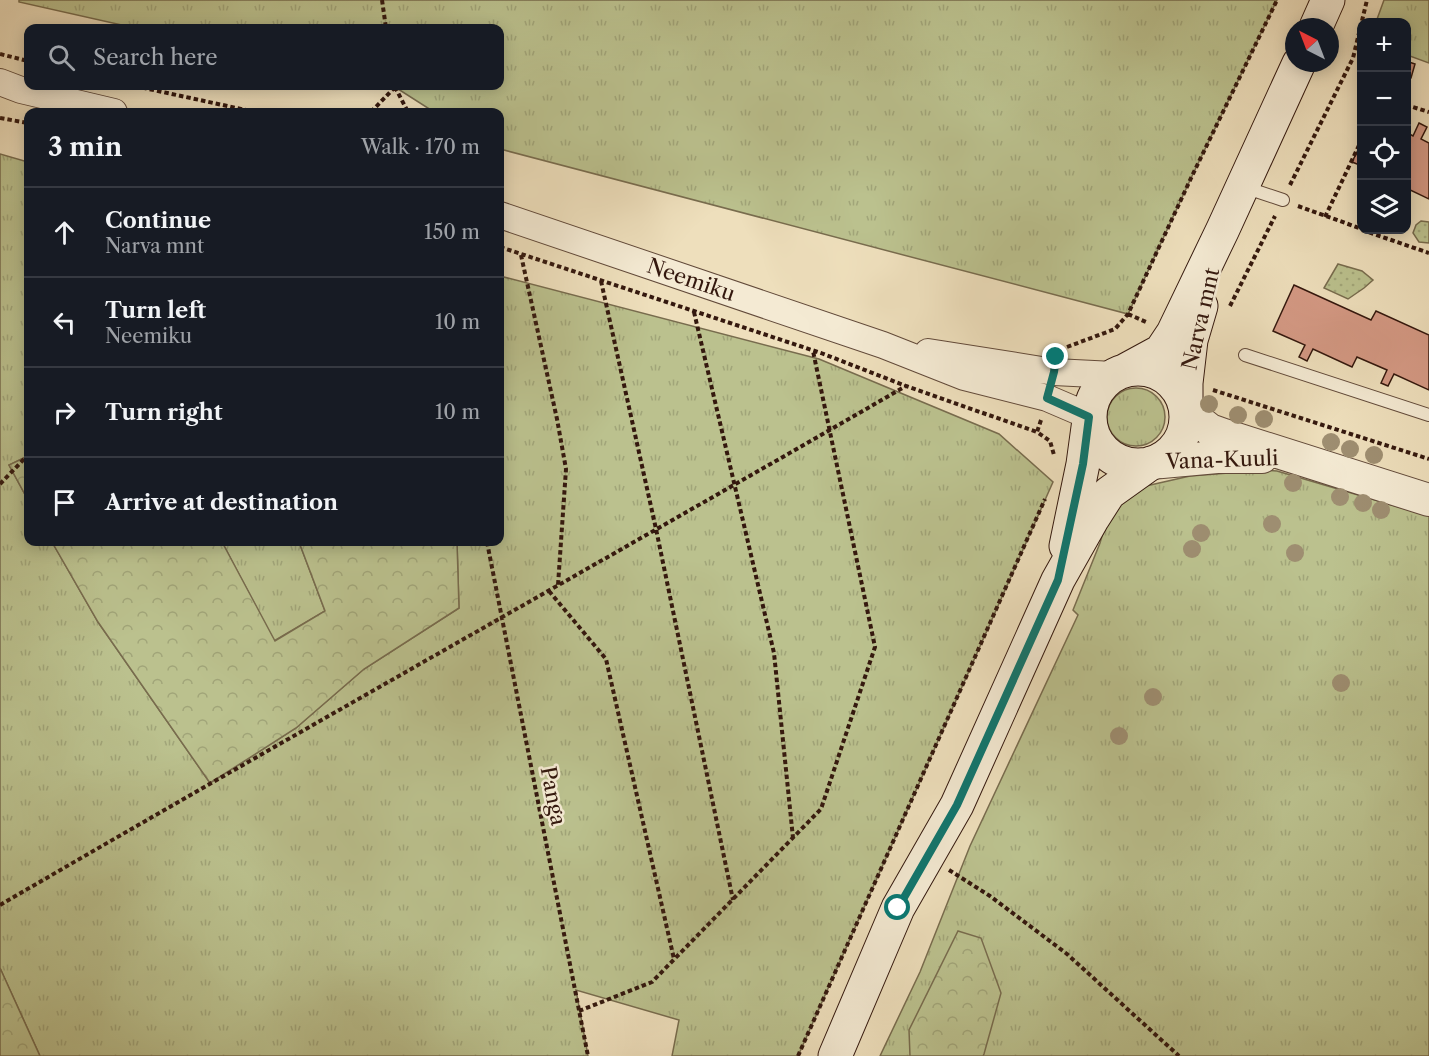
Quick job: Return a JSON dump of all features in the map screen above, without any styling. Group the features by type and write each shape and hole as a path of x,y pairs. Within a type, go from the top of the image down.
{"main road":[{"path":"1320,18 1328,0"},
{"name":"Narva mnt","path":"1120,373 1161,351 1173,333 1224,229 1295,72"},
{"name":"Narva mnt","path":"1186,411 1186,383 1191,340 1224,229"},
{"path":"857,1056 957,805 1058,580 1109,493 1151,463 1170,453 1179,442 1185,427 1186,411 1181,395 1171,382 1158,373 1143,369 1120,373 1102,387 1092,401 1083,464 1058,580"},
{"path":"1089,417 1092,432 1099,446 1110,457 1125,464 1140,466 1151,463"},
{"path":"835,1056 898,908 957,805"}],"street":[{"path":"7,88 96,108"},
{"name":"Neemiku","path":"504,216 883,345 964,377 1047,398 1089,417"},
{"name":"Neemiku","path":"883,345 1054,372 1120,373"},
{"name":"Vana-Kuuli","path":"1186,411 1210,430 1429,500"},
{"name":"Vana-Kuuli","path":"1151,463 1217,457 1293,458"}],"lane":[{"path":"1243,186 1283,200"},
{"path":"1245,355 1429,415"}],"path":[{"path":"382,0 385,24"},
{"path":"1054,372 1056,357 1069,346 1115,329 1128,314 1277,0"},
{"path":"1347,70 1353,58 1367,0"},
{"path":"0,54 24,60"},
{"path":"153,90 237,108"},
{"path":"375,108 391,90"},
{"path":"397,90 406,108"},
{"path":"1411,106 1429,112"},
{"path":"0,118 24,122"},
{"path":"1325,217 1357,150"},
{"path":"1283,200 1357,227"},
{"path":"1376,234 1429,253"},
{"path":"504,249 813,351 1037,432 1050,441 1056,462"},
{"path":"521,255 566,469 558,585"},
{"path":"601,281 656,529 733,900"},
{"path":"694,312 774,653 793,839"},
{"path":"1128,314 1173,333"},
{"path":"579,1011 652,982 821,809 875,647 813,351"},
{"path":"1211,383 1214,391 1429,459"},
{"path":"0,904 906,386"},
{"path":"1037,432 1047,398"},
{"path":"0,484 24,459"},
{"path":"798,1056 1048,492"},
{"name":"Panga","path":"488,546 588,1056"},
{"path":"549,591 606,659 674,959"},
{"path":"936,862 990,897 1067,954 1179,1056"}],"green space":[{"path":"19,0 1277,0 1128,314 504,150 504,108 428,108 400,90 504,90 504,24 117,24 19,2"},
{"path":"1384,0 1429,0 1429,63 1411,56 1411,18 1377,18"},
{"path":"0,154 24,161 24,458 9,465 24,493 24,546 54,546 98,622 210,783 296,728 364,669 459,608 457,546 504,546 504,277 819,359 999,434 1053,482 798,1056 672,1056 679,1020 576,990 588,1056 40,1056 0,968"},
{"path":"1421,221 1429,222 1429,243 1419,242 1413,233 1416,225"},
{"path":"1338,264 1362,271 1373,280 1348,299 1324,288"},
{"path":"1136,388 1147,390 1160,401 1165,417 1163,428 1152,441 1136,446 1125,444 1112,433 1107,417 1109,406 1120,393"},
{"path":"24,458 24,493 9,465"},
{"path":"1229,468 1277,471 1429,516 1429,1056 880,1056 920,972 970,846 1078,615 1073,610 1100,543 1107,519 1125,499 1146,486 1190,476 1228,473"},
{"path":"54,546 224,546 275,641 325,611 301,546 457,546 459,608 364,669 296,728 210,783 98,622"},
{"path":"224,546 301,546 325,611 274,641"},
{"path":"958,931 981,938 1001,993 984,1054 983,1056 910,1056 909,1030"},
{"path":"0,968 40,1056 0,1056"}],"building":[{"path":"1411,63 1415,64 1411,78"},
{"path":"1419,123 1427,127 1421,139 1429,143 1429,199 1411,190 1411,135 1413,136"},
{"path":"1357,152 1357,164 1352,162"},
{"path":"1294,285 1371,320 1376,311 1429,335 1429,390 1394,374 1388,386 1381,383 1387,370 1357,357 1352,367 1313,349 1307,361 1299,357 1305,345 1273,331"}],"route":[{"path":"898,908 957,805 1058,580 1083,464 1089,417 1047,398 1056,357"}]}
